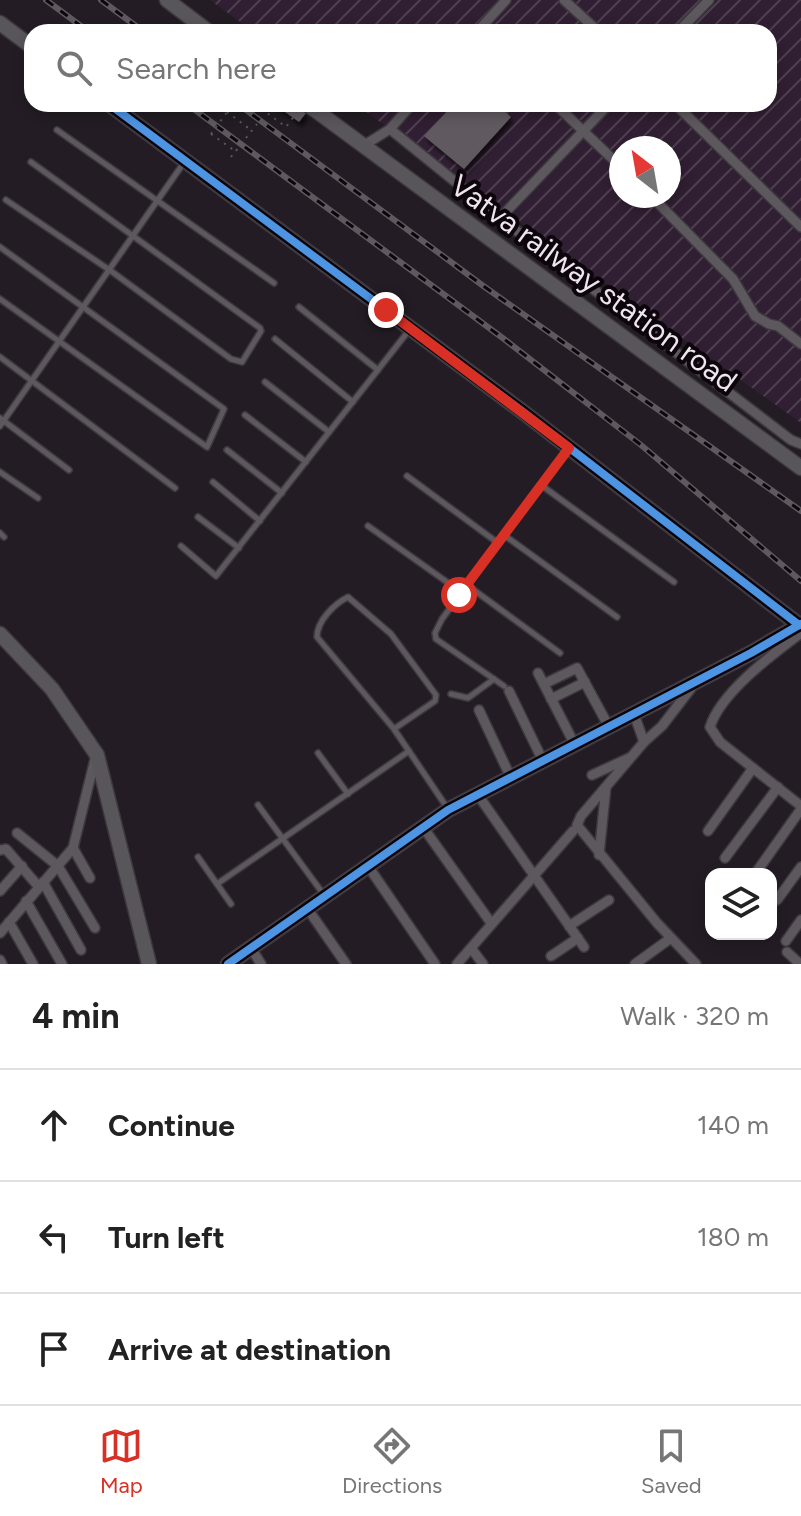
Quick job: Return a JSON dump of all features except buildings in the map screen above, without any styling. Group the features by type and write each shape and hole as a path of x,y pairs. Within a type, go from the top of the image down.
{"street":[{"path":"167,0 198,24"},
{"path":"485,24 506,0"},
{"path":"564,0 590,24"},
{"path":"686,24 709,0"},
{"path":"0,23 24,41"},
{"path":"120,112 569,448 800,627"},
{"name":"Vatva railway station road","path":"313,112 800,463"},
{"path":"360,143 390,129 405,112"},
{"path":"563,112 609,156"},
{"path":"500,218 601,112"},
{"path":"683,112 801,227"},
{"path":"390,129 500,218 791,440 801,444"},
{"path":"663,208 733,279 755,316 778,326 801,344"},
{"path":"228,964 448,810 800,627"},
{"path":"759,868 801,807 720,742 711,730 711,723 758,665 800,627"},
{"path":"1,639 52,689 97,755 149,964"},
{"path":"544,684 579,669 609,727"},
{"path":"538,673 575,745"},
{"path":"551,699 585,682"},
{"path":"694,963 599,855 577,825 606,786 662,726 697,682"},
{"path":"506,689 543,761"},
{"path":"479,710 511,778"},
{"path":"634,714 644,742"},
{"path":"0,933 73,848 97,755"},
{"path":"592,775 632,756"},
{"path":"708,831 753,768"},
{"path":"599,855 606,786"},
{"path":"725,858 778,787"},
{"path":"478,795 584,947"},
{"path":"423,827 491,923"},
{"path":"457,964 573,831"},
{"path":"17,833 58,866 95,928"},
{"path":"73,848 90,878"},
{"path":"0,850 6,849 41,885 81,950"},
{"path":"0,891 22,866"},
{"path":"368,866 435,964"},
{"path":"777,900 801,867"},
{"path":"569,926 609,900"},
{"path":"26,901 62,964"},
{"path":"307,908 346,964"},
{"path":"800,964 787,947 801,920"},
{"path":"9,922 33,964"},
{"path":"551,956 578,938"},
{"path":"635,964 671,938"},
{"path":"251,948 261,964"},
{"path":"471,948 483,964"}],"lane":[{"path":"57,130 274,283"},
{"path":"69,470 1,421 111,271 185,161"},
{"path":"6,200 111,271 231,359 242,362 260,328 31,162"},
{"path":"0,247 224,409 207,447 0,299"},
{"path":"299,307 378,370"},
{"path":"181,546 216,576 411,329"},
{"path":"275,339 353,402"},
{"path":"0,357 175,488"},
{"path":"265,382 329,432"},
{"path":"245,415 306,462"},
{"path":"506,689 435,637 442,619 461,592 569,448"},
{"path":"227,450 282,493"},
{"path":"0,472 38,498"},
{"path":"407,476 498,543"},
{"path":"213,482 260,521"},
{"path":"541,485 674,582"},
{"path":"198,517 239,548"},
{"path":"368,526 461,592"},
{"path":"504,535 617,617"},
{"path":"467,585 560,653"},
{"path":"394,729 435,701 436,695 391,634 348,597 339,602 318,625 317,637 394,729 448,810"},
{"path":"451,694 468,698 494,679"},
{"path":"217,884 409,751"},
{"path":"318,753 348,794"},
{"path":"258,805 325,896"},
{"path":"198,857 231,904"}],"path":[{"path":"235,151 211,134 227,112 251,130"},
{"path":"266,112 286,127 299,112"},
{"path":"246,138 257,124"},
{"path":"231,157 239,147"}],"shaded area":[{"path":"210,0 801,0 801,423 366,112 777,112 777,24 243,24"}],"railway":[{"path":"46,0 78,24"},
{"path":"101,0 133,24"},
{"path":"198,112 504,339 641,445 801,581"},
{"path":"249,112 482,285 801,511"}],"cycle path":[{"path":"120,112 523,412 799,625"},
{"path":"228,964 448,810 801,624"}],"route":[{"path":"386,310 569,448 459,595"}]}
